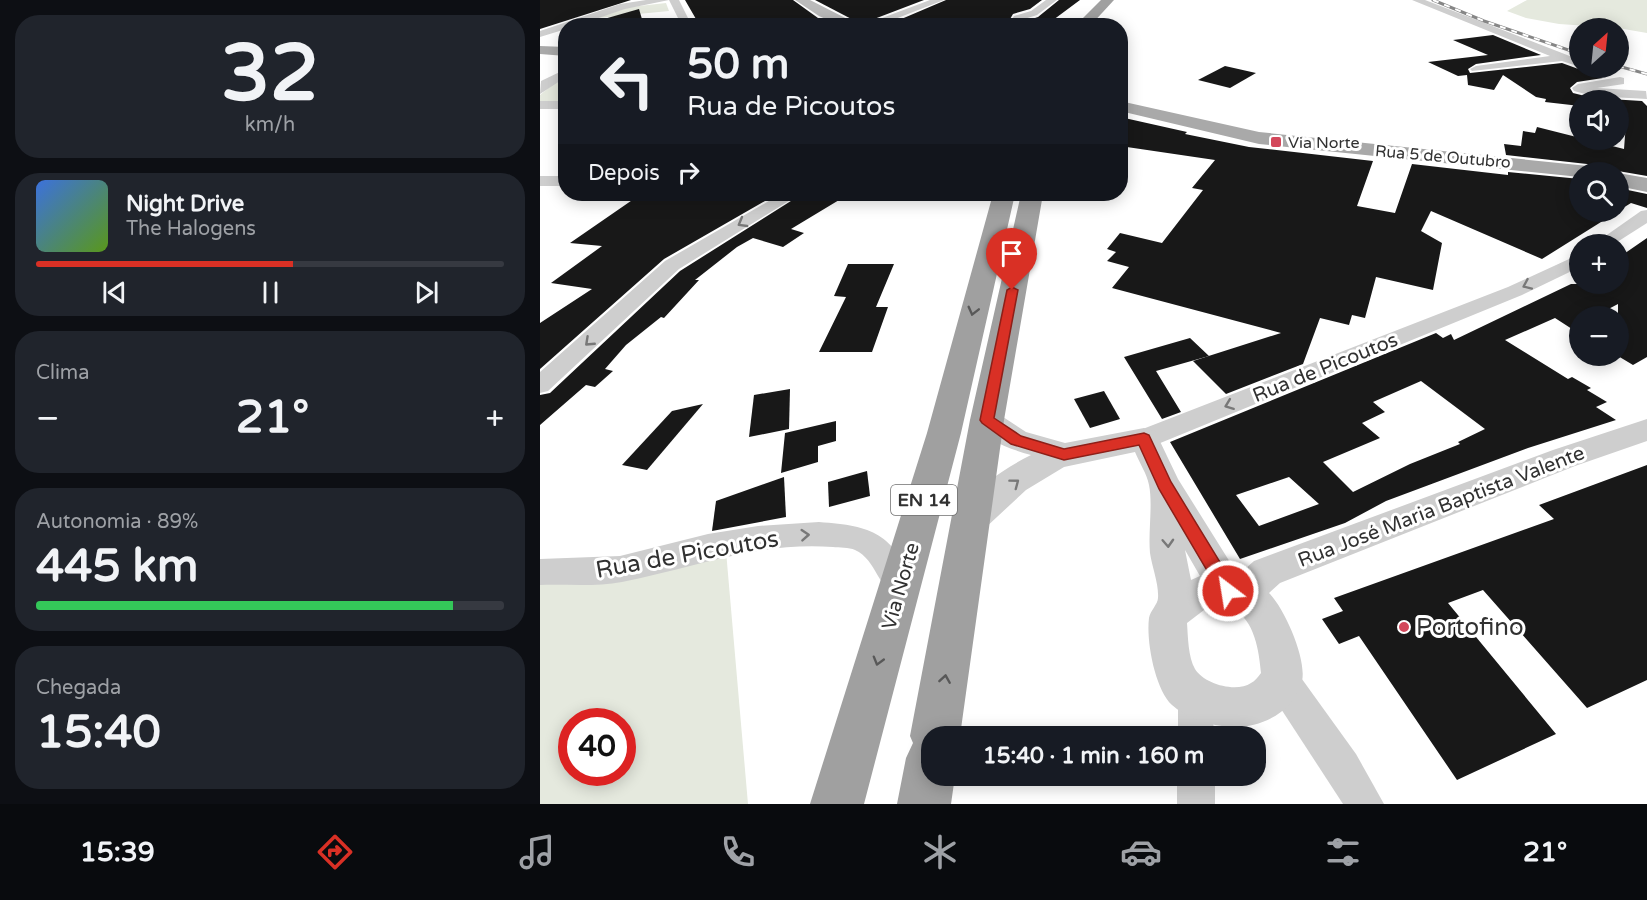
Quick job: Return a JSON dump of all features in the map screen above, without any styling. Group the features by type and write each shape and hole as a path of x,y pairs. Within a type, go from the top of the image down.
{"highway":[{"path":"1090,18 1108,0"},
{"path":"1106,18 1123,0"},
{"name":"Via Norte","path":"837,804 895,578 944,433 1002,201"},
{"name":"EN 14","path":"937,726 987,420 1031,201"},
{"path":"924,804 927,786"}],"main road":[{"path":"801,0 838,18"},
{"path":"542,50 558,51"},
{"name":"Rua 5 de Outubro","path":"1128,108 1259,138 1569,170"},
{"path":"1629,181 1647,185"}],"street":[{"path":"587,18 623,6 665,0"},
{"path":"674,0 681,18"},
{"path":"888,18 939,0"},
{"path":"1017,18 1034,12 1052,0"},
{"path":"1417,0 1569,60"},
{"path":"540,34 558,28"},
{"path":"1486,41 1511,37"},
{"path":"1476,69 1562,57"},
{"path":"540,90 545,84 558,77"},
{"path":"1614,78 1646,96"},
{"path":"1620,81 1578,88 1593,92 1646,96"},
{"path":"540,105 558,105"},
{"path":"540,181 558,182"},
{"path":"540,385 672,265 780,201"},
{"path":"1618,234 1647,215"},
{"name":"Rua de Picoutos","path":"971,520 990,500 1033,469 1064,454 1144,438 1472,308 1569,266"},
{"name":"Rua de Picoutos","path":"987,420 1016,440 1064,454"},
{"name":"Rua José Maria Baptista Valente","path":"1235,593 1267,572 1564,458 1647,430"},
{"path":"1144,438 1165,485 1235,593"},
{"path":"1165,485 1168,553 1178,604"},
{"name":"Rua de Picoutos","path":"540,572 620,569 708,547 758,538 819,534 855,537 866,541 879,553 895,578"},
{"path":"1282,680 1271,695 1255,704 1235,708 1215,705 1195,696 1180,683 1171,651 1168,617 1178,604 1192,595 1209,590 1235,593 1254,603 1264,615 1281,663 1282,680 1343,767 1365,804"},
{"path":"1195,696 1196,726"},
{"path":"1196,786 1196,804"}],"shaded area":[{"path":"1527,0 1647,0 1647,33 1629,30 1629,18 1569,18 1569,25 1526,18 1507,11"},
{"path":"666,3 669,11 597,18 630,7"},
{"path":"557,81 558,102 540,102 540,95"},
{"path":"726,551 748,804 540,804 540,581"}],"building":[{"path":"540,0 631,0 575,18 558,18 558,23 540,29"},
{"path":"685,0 793,0 818,18 695,18"},
{"path":"815,0 924,0 877,18 850,18"},
{"path":"946,0 1042,0 1030,9 1013,14 1011,18 904,18"},
{"path":"1059,0 1080,0 1056,18 1035,18"},
{"path":"639,9 642,18 608,18"},
{"path":"1493,35 1541,55 1476,64 1468,69 1470,73 1562,63 1569,66 1569,78 1603,78 1577,82 1569,90 1569,105 1545,102 1546,99 1536,97 1503,75 1494,90 1468,85 1467,75 1458,76 1428,62 1488,55 1453,40"},
{"path":"1225,66 1256,73 1230,88 1198,80"},
{"path":"1629,100 1642,101 1647,106 1647,176 1629,173 1629,162 1569,162 1506,155 1504,144 1521,146 1523,131 1535,133 1537,127 1569,135 1569,150 1629,150"},
{"path":"1128,119 1187,132 1185,134 1249,147 1373,161 1357,206 1395,213 1412,164 1508,175 1508,172 1569,178 1569,222 1601,222 1582,234 1569,234 1569,242 1542,259 1431,211 1421,231 1442,243 1433,290 1376,277 1365,318 1352,315 1349,325 1320,318 1303,364 1226,394 1193,361 1281,333 1112,288 1129,267 1107,261 1116,252 1107,249 1120,233 1162,243 1203,190 1192,188 1215,160 1128,147"},
{"path":"1629,190 1647,194 1647,208 1629,204"},
{"path":"631,201 765,201 664,259 540,369 540,323 592,289 551,283 602,246 570,243"},
{"path":"791,201 837,201 791,229 804,233 783,247 753,238 737,247 695,280 699,280 664,318 661,317 626,345 605,369 613,371 595,387 586,385 540,425 540,395 550,393 680,271"},
{"path":"1647,238 1647,357 1633,365 1629,363 1629,306 1618,306 1618,304 1614,306 1569,306 1569,327 1555,318 1505,340 1568,379 1572,377 1591,388 1587,390 1607,402 1596,407 1616,420 1528,448 1386,501 1345,523 1240,559 1170,442 1436,333 1443,338 1451,334 1454,340 1569,285 1569,294 1629,294 1629,250","holes":["1421,381 1485,429 1458,442 1460,444 1410,464 1353,492 1323,462 1380,438 1362,423 1385,412 1373,402","1289,477 1319,504 1259,526 1236,495"]},
{"path":"848,264 894,264 876,307 888,307 872,352 819,352 846,297 834,296"},
{"path":"1190,338 1209,356 1156,371 1181,412 1162,419 1124,357"},
{"path":"790,389 789,429 749,437 754,395"},
{"path":"1104,391 1120,419 1090,428 1074,399"},
{"path":"703,404 647,470 622,465 672,411"},
{"path":"836,421 836,441 818,446 818,462 781,473 785,433"},
{"path":"1647,465 1647,680 1587,708 1483,590 1448,603 1556,734 1457,780 1359,636 1339,644 1322,619 1343,611 1334,598 1554,519 1539,505"},
{"path":"867,471 870,496 829,507 828,482"},
{"path":"784,477 786,517 712,531 716,501"}],"railway":[{"path":"1433,0 1484,21 1569,50"},
{"path":"1629,69 1647,74"}],"place":[{"name":"Via Norte","path":"1276,142"},
{"name":"Portofino","path":"1404,627"}],"route":[{"path":"1012,290 987,420 1016,440 1064,454 1144,438 1165,485 1228,591"}]}
